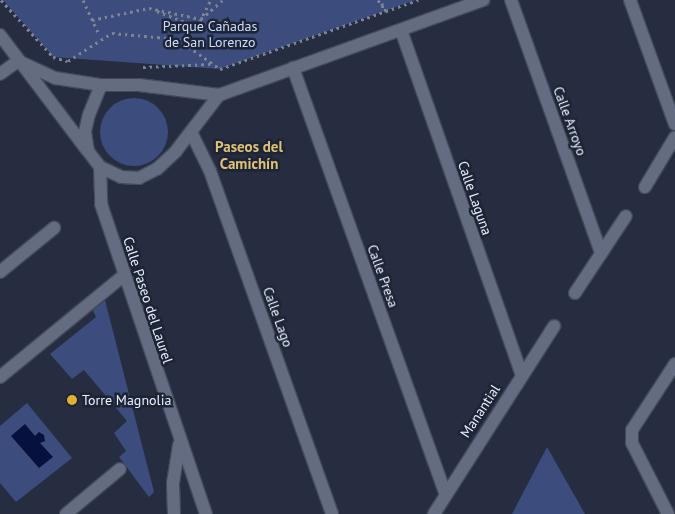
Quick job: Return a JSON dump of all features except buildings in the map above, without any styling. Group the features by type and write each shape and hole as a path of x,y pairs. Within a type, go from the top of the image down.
{"street":[{"path":"18,61 55,78 101,86 139,85 219,95 483,0"},
{"name":"Calle Arroyo","path":"511,0 601,253"},
{"path":"630,0 675,124"},
{"name":"Calle Laguna","path":"401,30 522,375"},
{"path":"0,35 100,167 121,177 139,178 157,169 191,132 219,95"},
{"path":"0,74 18,61"},
{"name":"Calle Presa","path":"293,68 445,493"},
{"path":"88,152 85,132 89,114 101,86"},
{"name":"Calle Lago","path":"191,132 210,171 332,514"},
{"path":"644,187 675,137"},
{"name":"Calle Paseo del Laurel","path":"100,167 100,204 179,441 206,514"},
{"path":"575,293 626,216"},
{"path":"0,272 54,228"},
{"path":"0,377 124,276"},
{"name":"Manantial","path":"434,514 445,493 554,326"},
{"path":"668,514 632,444 632,430 675,364"},
{"name":"Calle Paseo del Laurel","path":"174,514 173,483 179,441"},
{"path":"66,514 120,469"}],"path":[{"path":"1,0 53,57 78,63"},
{"path":"83,0 99,34"},
{"path":"149,8 196,27 210,0"},
{"path":"201,19 223,0"},
{"path":"379,0 386,11"},
{"path":"68,61 112,33 178,39 220,69 418,0"},
{"path":"92,20 149,8 201,19"},
{"path":"141,67 213,64"}],"green space":[{"name":"Parque Cañadas de San Lorenzo","path":"3,0 416,0 220,69 53,57"},
{"path":"134,98 147,101 158,108 165,119 168,132 165,145 158,156 147,163 134,166 121,163 110,156 103,145 100,132 103,119 110,108 121,101"},
{"path":"105,300 154,492 149,497 119,457 126,451 114,433 127,421 84,370 72,379 50,354 96,317 91,307"},
{"path":"27,403 72,458 16,502 0,483 0,426"},
{"path":"547,447 585,514 512,514"}],"shaded area":[{"path":"25,424 35,436 39,432 44,435 45,441 40,443 53,457 39,468 11,436"}],"place":[{"name":"Torre Magnolia","path":"72,400"}],"district":[{"name":"Paseos del Camichín","path":"249,154"}]}
